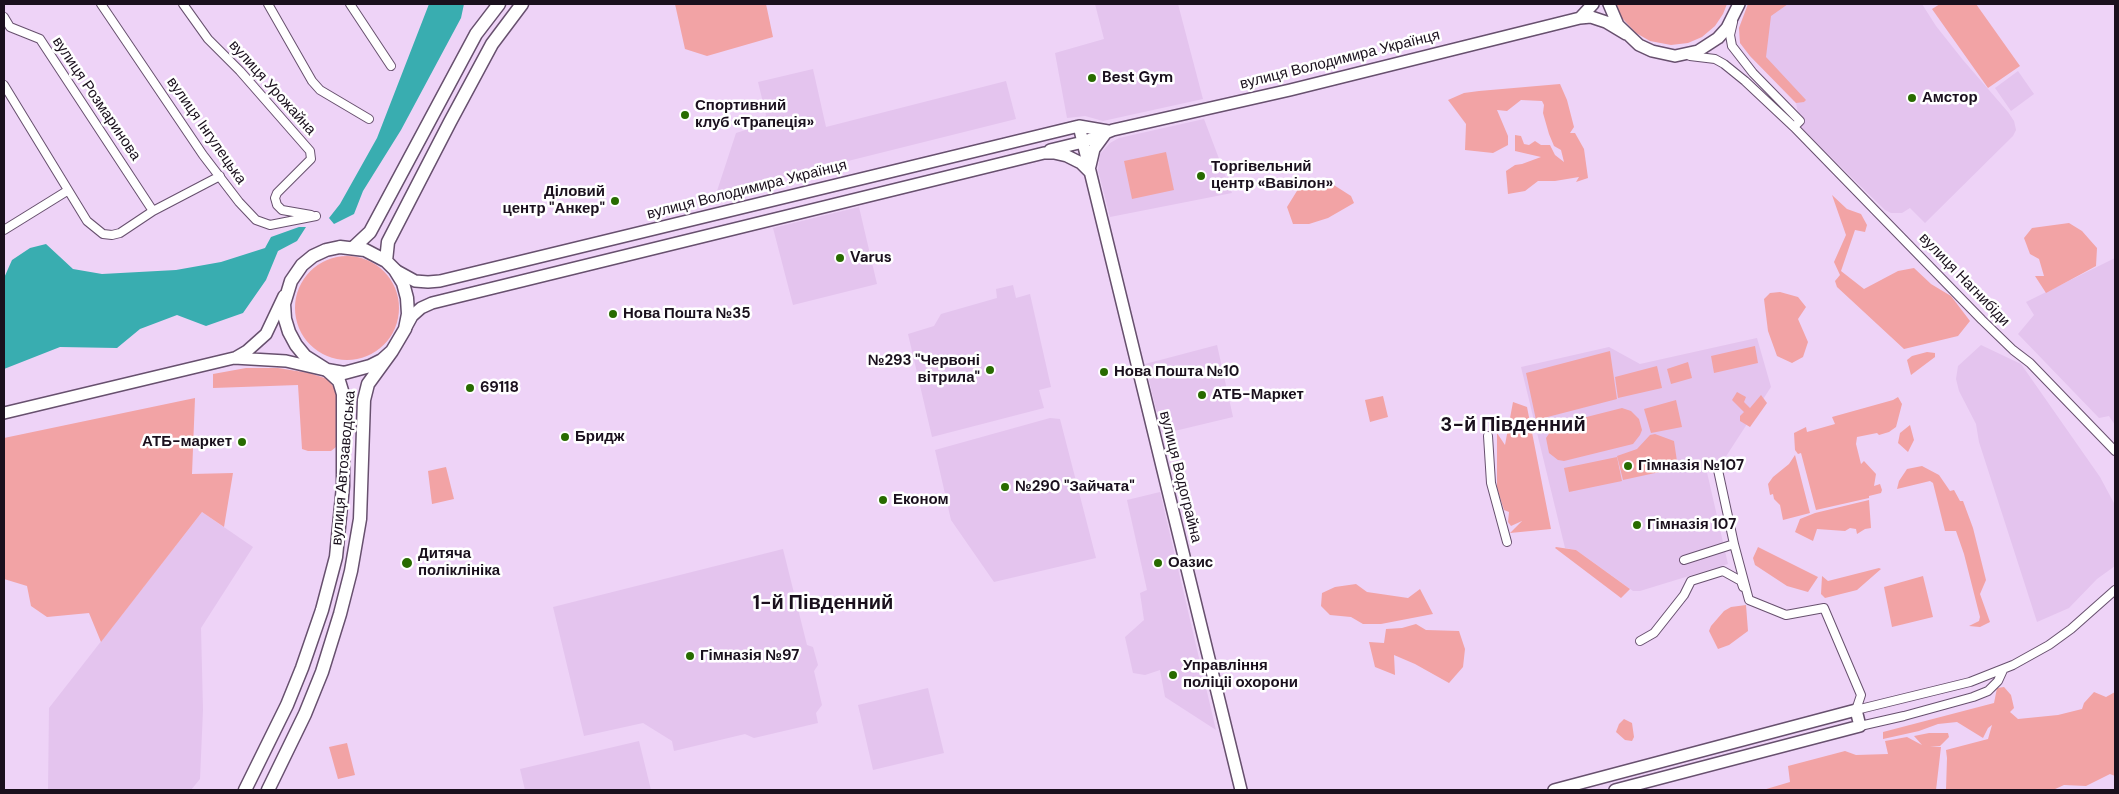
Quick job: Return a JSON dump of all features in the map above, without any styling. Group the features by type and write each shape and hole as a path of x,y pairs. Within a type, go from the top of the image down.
{"main road":[{"path":"354,247 370,232 476,34 499,4"},
{"path":"287,290 284,304 289,332 305,356 327,370 344,373 357,370 382,360 392,351 405,329 408,314 407,298 403,284 390,266 388,242 492,44 522,4"},
{"name":"вулиця Володимира Українця","path":"287,290 296,272 302,265 313,256 326,250 354,247 371,252 390,266"},
{"name":"вулиця Автозаводська","path":"268,790 322,672 338,622 351,571 360,519 365,391 392,351"},
{"name":"вулиця Автозаводська","path":"287,705 302,668 326,596 336,557 341,512 344,454 344,394 339,381 327,370"},
{"path":"245,790 287,705 304,714"}],"street":[{"name":"вулиця Інгулецька","path":"101,4 238,202 256,220 270,225 316,216"},
{"name":"вулиця Урожайна","path":"183,4 208,39 228,58 310,151 311,159 274,198 282,210 316,216"},
{"path":"268,4 312,81 320,90 370,119"},
{"path":"350,4 391,66"},
{"path":"1580,18 1593,4"},
{"name":"вулиця Володимира Українця","path":"1609,4 1618,25 1639,45 1652,51 1683,56"},
{"path":"1683,56 1698,51 1718,38 1727,28 1738,5"},
{"path":"1738,5 1730,35 1732,46 1753,73 1800,121 1794,127"},
{"name":"вулиця Розмаринова","path":"4,17 10,27 40,39 153,210"},
{"name":"вулиця Володимира Українця","path":"1044,153 1082,142 1108,131 1290,90 1403,60 1580,18 1591,17 1606,22 1626,34"},
{"name":"вулиця Нагнибіди","path":"1683,56 1715,59 1745,81 1794,127 1982,320 2013,350 2030,363 2115,451"},
{"path":"4,85 87,221 104,234 120,233 153,210 220,176"},
{"name":"вулиця Володимира Українця","path":"390,266 415,281 440,281 1079,126 1108,131"},
{"name":"вулиця Водограйна","path":"1079,126 1241,790"},
{"path":"1089,171 1094,149 1108,131"},
{"path":"405,329 412,316 421,308 432,303 1044,153 1067,156 1081,163 1089,171"},
{"path":"4,230 67,191"},
{"path":"4,413 234,358 247,351 266,334 287,290"},
{"path":"234,358 286,361 327,370"},
{"path":"1488,436 1490,483 1507,542"},
{"path":"1718,470 1734,544 1749,600"},
{"path":"1684,560 1734,544"},
{"path":"1640,642 1654,633 1684,594 1691,581 1723,571 1741,581 1749,600 1786,615 1824,608 1861,695 1856,710 1860,726"},
{"path":"1554,790 1856,710 1970,682 2003,670 2049,645 2071,629 2115,590"},
{"path":"1615,790 1973,697 1988,690 1998,681 2003,670"}],"shaded area":[{"path":"429,4 464,4 461,18 401,130 363,191 354,214 334,224 329,218 340,204 377,138"},
{"path":"675,4 766,4 773,37 707,56 685,49"},
{"path":"1095,4 1178,4 1203,99 1103,121 1085,116 1067,118 1055,53 1104,39"},
{"path":"1616,4 1727,4 1715,26 1702,37 1688,43 1671,45 1650,41 1636,33 1622,18"},
{"path":"1748,4 1922,4 1936,26 1963,60 2008,112 2014,121 2016,130 2013,136 1925,223 1910,208 1902,213 1891,213 1885,210 1801,128 1796,103 1750,56 1740,43 1739,28"},
{"path":"1748,4 1788,4 1771,16 1766,57 1806,100 1804,102 1796,103 1750,56 1740,43 1739,28"},
{"path":"1940,4 1976,4 2020,66 1988,88 1932,9"},
{"path":"813,69 826,127 1006,81 1016,119 716,194 736,133 768,123 758,82"},
{"path":"2018,71 2034,94 2011,111 1995,88"},
{"path":"1560,84 1567,100 1574,127 1570,133 1575,133 1584,149 1588,178 1576,182 1579,177 1555,181 1538,181 1525,191 1508,194 1506,171 1515,165 1541,157 1515,151 1515,135 1521,136 1524,144 1529,145 1535,141 1541,145 1550,145 1555,155 1564,162 1561,150 1554,146 1549,134 1543,113 1544,105 1542,101 1521,100 1507,111 1497,110 1508,136 1508,145 1493,153 1465,150 1466,124 1448,100 1464,93"},
{"path":"1204,119 1232,193 1110,217 1098,170 1100,154 1110,143 1119,138"},
{"path":"1166,152 1174,190 1132,199 1124,161"},
{"path":"1326,180 1351,196 1354,203 1328,218 1309,224 1293,224 1287,207 1300,186"},
{"path":"1832,195 1847,209 1861,214 1867,225 1865,232 1855,230 1841,271 1864,289 1898,271 1914,268 1931,284 1951,296 1970,321 1958,336 1904,349 1837,287 1835,281 1840,275 1834,262 1846,235"},
{"path":"859,207 877,284 793,305 773,228"},
{"path":"2069,223 2082,231 2097,248 2096,266 2046,293 2035,276 2044,276 2039,259 2030,254 2024,238 2032,228"},
{"path":"299,227 306,227 297,241 278,251 266,280 243,313 206,326 177,315 140,329 117,348 60,347 4,369 4,278 12,260 30,248 46,244 73,269 102,274 176,270 221,262 265,248 271,237"},
{"path":"347,256 367,260 384,271 395,288 399,308 395,328 384,345 367,356 347,360 327,356 310,345 299,328 295,308 299,288 310,271 327,260"},
{"path":"2115,258 2115,425 2109,416 2099,418 2018,334 2034,315 2026,302"},
{"path":"1013,285 1016,298 1030,294 1051,387 1039,390 1044,408 932,437 908,334 934,326 941,314 997,298 996,289"},
{"path":"1780,292 1798,297 1806,307 1798,319 1808,342 1803,357 1792,363 1777,356 1768,331 1764,299 1770,293"},
{"name":"Гімназія №107","path":"1757,338 1771,387 1723,461 1706,468 1728,564 1640,591 1633,591 1576,550 1565,548 1521,367 1609,347 1640,364"},
{"path":"1217,345 1233,417 1162,434 1145,364"},
{"path":"1981,345 2021,364 2100,477 2115,505 2115,566 2097,579 2069,608 2037,622 1979,442 1976,424 1959,391 1956,379 1958,366"},
{"path":"1755,346 1758,363 1714,373 1711,356"},
{"path":"1610,351 1617,399 1536,420 1526,373"},
{"path":"1927,352 1935,353 1935,357 1911,375 1907,360 1912,356"},
{"path":"1688,362 1692,378 1671,384 1667,369"},
{"path":"1657,366 1662,388 1618,398 1615,377"},
{"path":"246,368 278,368 309,373 328,379 338,397 339,441 336,447 331,451 308,451 302,449 298,385 213,388 213,374"},
{"path":"1737,392 1746,397 1744,402 1750,408 1761,395 1767,403 1750,427 1740,421 1740,416 1744,412 1732,400"},
{"path":"1383,396 1388,417 1370,422 1365,400"},
{"path":"1898,397 1902,404 1896,427 1889,432 1879,435 1877,433 1857,437 1856,444 1861,464 1864,461 1876,474 1874,486 1880,484 1881,493 1869,496 1869,498 1816,510 1801,453 1798,454 1795,450 1794,433 1806,427 1807,432 1835,424 1832,417"},
{"path":"195,398 192,474 233,473 224,527 202,512 101,642 89,613 47,617 31,606 27,586 4,579 4,438"},
{"path":"1676,400 1682,427 1651,433 1644,409"},
{"path":"1513,402 1527,407 1551,529 1510,533 1522,521 1511,526 1508,522 1509,512 1504,510 1497,488 1497,433 1505,445"},
{"path":"1622,408 1631,411 1639,419 1642,430 1633,444 1564,461 1558,460 1549,453 1546,438 1555,425"},
{"path":"1050,418 1060,419 1096,558 994,582 951,520 935,450"},
{"path":"1910,425 1914,440 1908,452 1898,443 1900,433"},
{"path":"1655,434 1674,441 1678,468 1623,480 1617,456 1637,449 1650,435"},
{"path":"1795,455 1810,513 1783,520 1780,505 1774,499 1773,494 1770,495 1768,484 1773,477 1789,464"},
{"path":"1617,457 1622,481 1569,492 1564,468"},
{"path":"1922,466 1939,475 1950,491 1954,490 1960,501 1963,501 1973,528 1986,580 1980,594 1990,622 1980,627 1969,626 1979,621 1980,617 1964,554 1956,531 1945,531 1933,483 1930,481 1897,489 1899,481 1907,469"},
{"path":"446,467 454,499 432,504 428,471"},
{"path":"1160,492 1216,730 1165,697 1160,670 1145,675 1133,673 1125,637 1144,620 1140,593 1147,590 1127,500"},
{"path":"1869,500 1871,528 1857,534 1856,529 1850,528 1845,531 1817,529 1813,541 1795,532 1800,519 1815,513"},
{"path":"202,512 253,547 201,628 203,710 200,779 191,790 48,790 49,708"},
{"path":"1556,547 1576,550 1630,589 1621,598"},
{"path":"1758,547 1818,577 1808,592 1787,586 1755,565 1753,558"},
{"name":"Гімназія №97","path":"783,549 807,645 813,647 818,665 814,671 822,705 816,713 818,723 754,738 745,734 674,751 672,741 643,723 584,736 553,607"},
{"path":"1881,569 1857,590 1825,598 1821,594 1822,576 1828,581"},
{"path":"1923,576 1933,617 1892,627 1884,587"},
{"path":"1356,584 1367,592 1408,598 1420,589 1433,614 1381,624 1363,624 1351,617 1330,615 1321,606 1322,593 1335,587"},
{"path":"1746,605 1748,631 1729,645 1718,649 1709,631 1711,626 1724,611 1731,607"},
{"path":"1416,624 1426,630 1459,631 1465,649 1463,667 1449,683 1415,664 1394,655 1395,675 1375,667 1369,642 1384,643 1386,629 1402,628"},
{"path":"2004,687 2011,695 2014,708 2010,712 2018,719 2058,715 2082,709 2084,703 2094,692 2106,697 2115,692 2115,776 2110,774 2086,786 2064,785 2053,790 1946,790 1946,750 1988,739 1992,725 1988,728 1983,738 1957,722 1938,724 1919,731 1883,739 1883,732 1994,703 1997,688"},
{"path":"928,688 944,753 873,770 858,705"},
{"path":"1624,719 1632,723 1634,737 1632,741 1625,740 1616,732 1619,724"},
{"path":"1929,733 1948,733 1949,737 1940,746 1930,747 1941,747 1936,790 1763,790 1790,782 1788,766 1845,751 1856,755 1888,754 1885,741 1907,737 1922,745 1914,736"},
{"path":"639,741 651,790 525,790 520,769"},
{"path":"347,743 355,775 338,779 329,747"}],"place":[{"name":"Best Gym","path":"1092,78"},
{"name":"Амстор","path":"1912,98"},
{"name":"Спортивний клуб «Трапеція»","path":"685,115"},
{"name":"Торгівельний центр «Вавілон»","path":"1201,176"},
{"name":"Діловий центр \"Анкер\"","path":"615,201"},
{"name":"Varus","path":"840,258"},
{"name":"Нова Пошта №35","path":"613,314"},
{"name":"№293 \"Червоні вітрила\"","path":"990,370"},
{"name":"Нова Пошта №10","path":"1104,372"},
{"name":"69118","path":"470,388"},
{"name":"АТБ-Маркет","path":"1202,395"},
{"name":"Бридж","path":"565,437"},
{"name":"АТБ-маркет","path":"242,442"},
{"name":"Гімназія №107","path":"1628,466"},
{"name":"№290 \"Зайчата\"","path":"1005,487"},
{"name":"Економ","path":"883,500"},
{"name":"Гімназія 107","path":"1637,525"},
{"name":"Дитяча поліклініка","path":"407,563"},
{"name":"Оазис","path":"1158,563"},
{"name":"Гімназія №97","path":"690,656"},
{"name":"Управлiння полiцii охорони","path":"1173,675"}],"district":[{"name":"3-й Південний","path":"1513,426"},
{"name":"1-й Південний","path":"823,604"}]}
